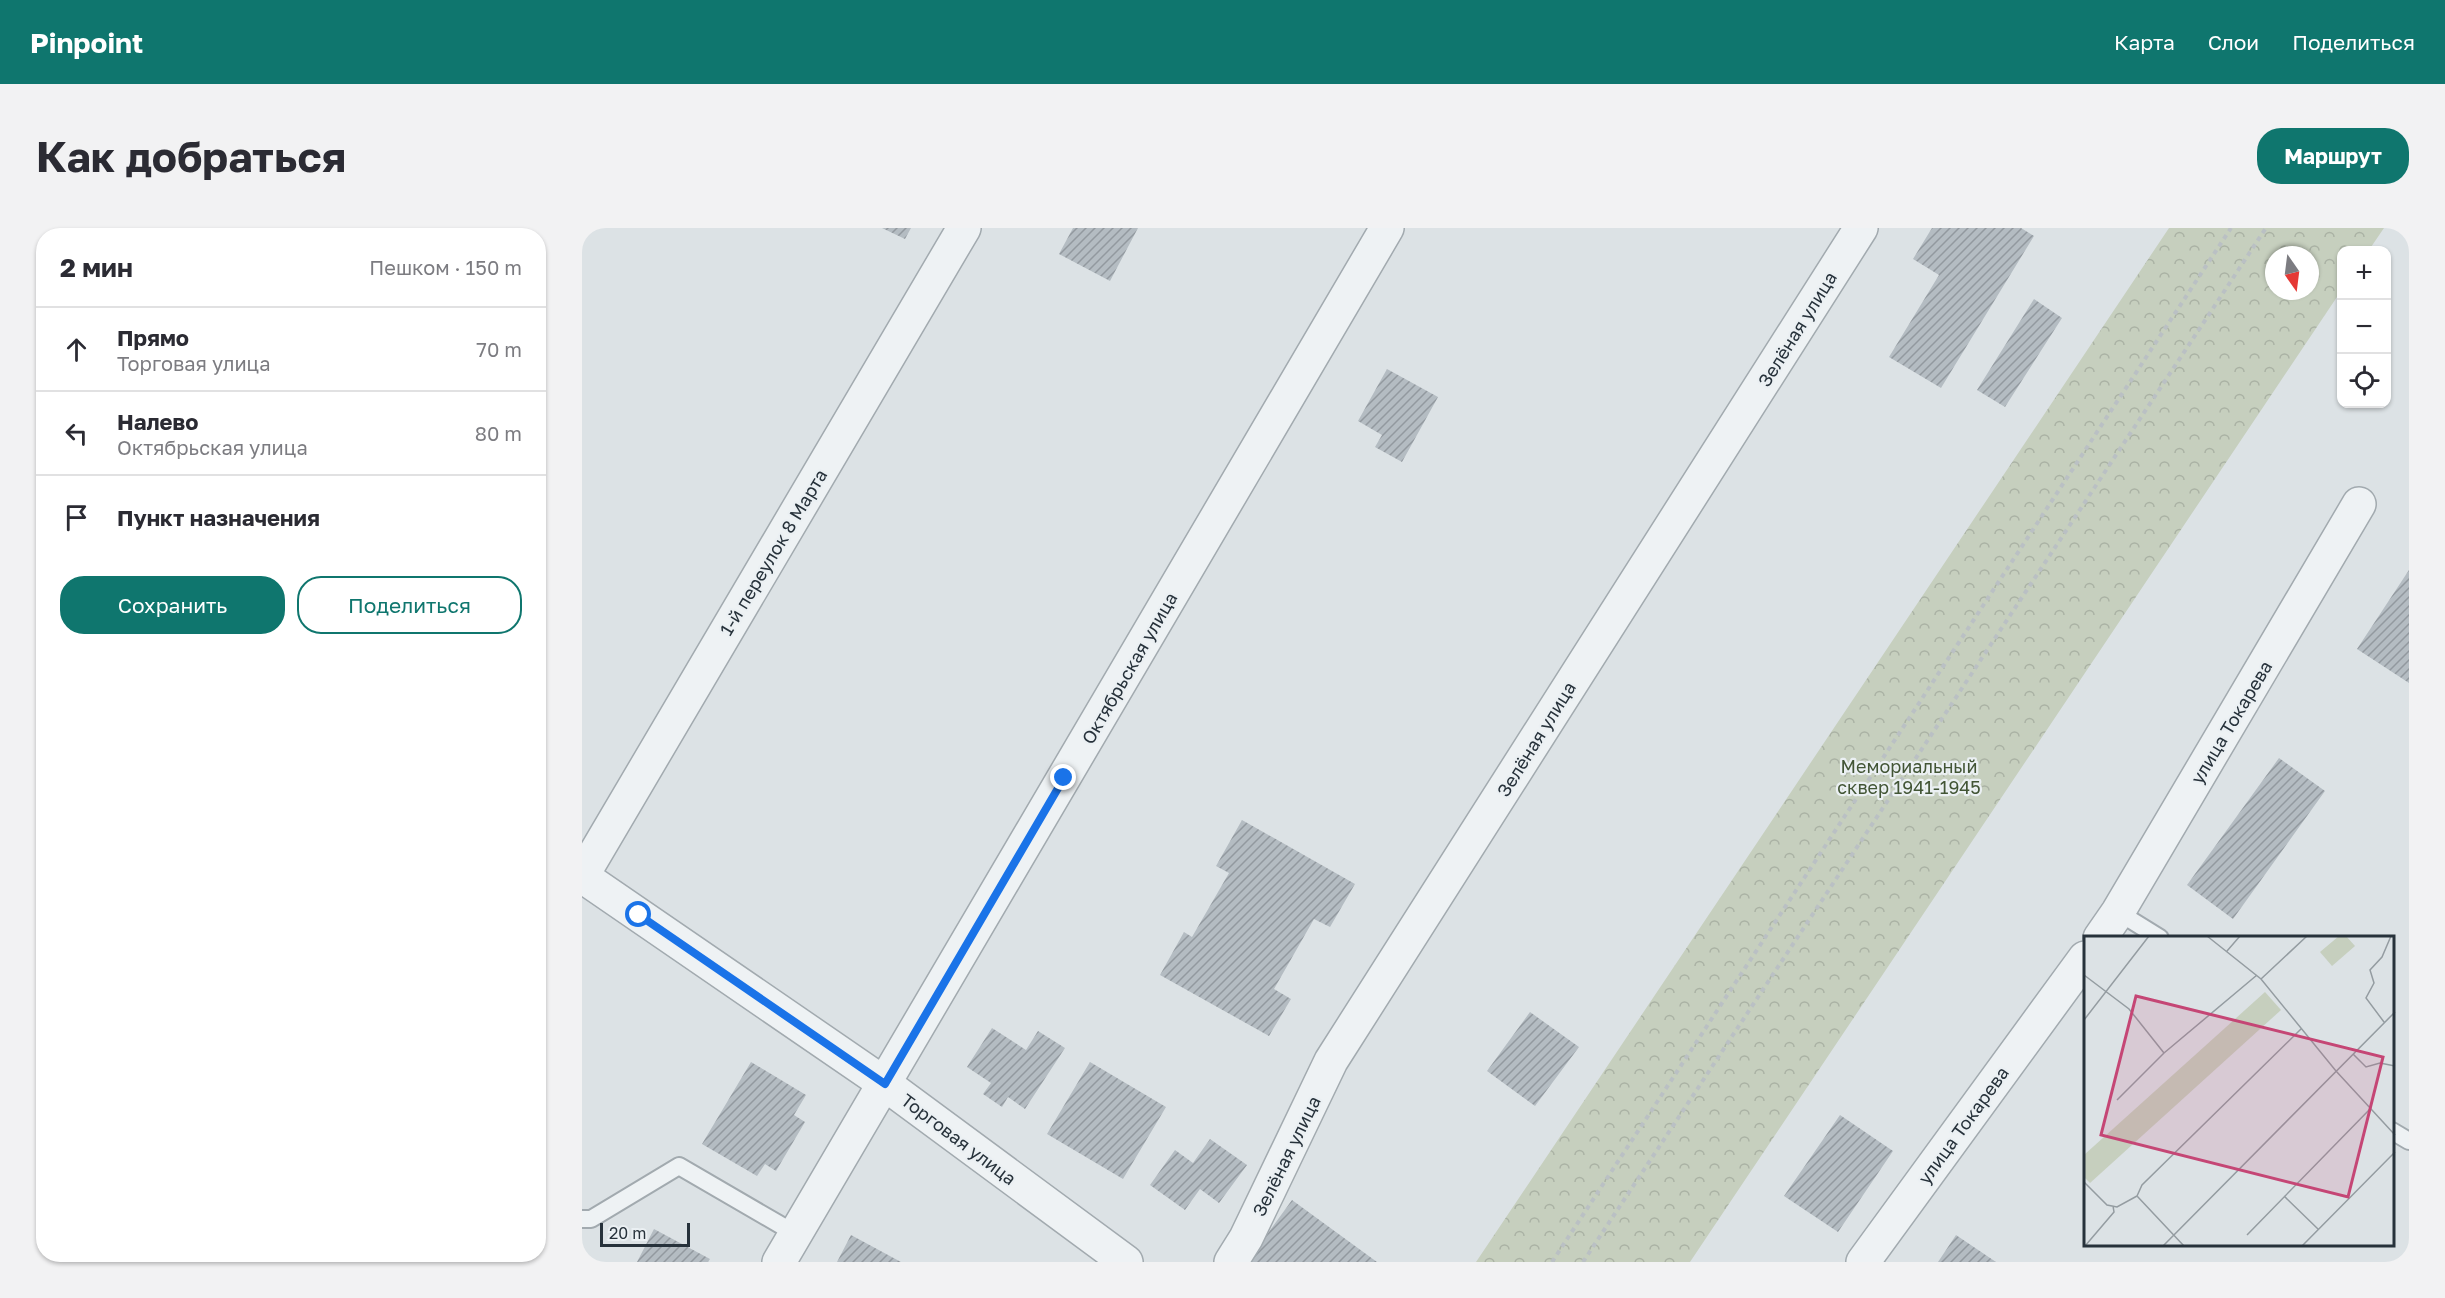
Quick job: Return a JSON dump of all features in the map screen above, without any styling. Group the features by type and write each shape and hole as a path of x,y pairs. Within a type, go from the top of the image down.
{"street":[{"name":"1-й переулок 8 Марта","path":"582,876 964,228"},
{"name":"Октябрьская улица","path":"779,1262 1387,228"},
{"name":"Зелёная улица","path":"1231,1262 1246,1238 1331,1061 1861,228"},
{"name":"улица Токарева","path":"2109,925 2359,504"},
{"name":"Торговая улица","path":"582,876 885,1084 1126,1262"},
{"name":"улица Токарева","path":"1863,1262 2084,959"}],"lane":[{"path":"2109,925 2152,936"},
{"path":"2394,1132 2409,1141"},
{"path":"582,1219 591,1219 679,1166 796,1234"}],"path":[{"path":"1552,1262 2230,228"},
{"path":"1583,1262 2266,228"}],"green space":[{"name":"Мемориальный сквер 1941-1945","path":"2169,228 2384,228 2372,246 2337,246 2337,297 1690,1262 1476,1262"}],"building":[{"path":"882,228 911,228 905,239"},
{"path":"1073,228 1138,228 1110,281 1059,254"},
{"path":"1932,228 2021,228 2034,236 1941,388 1889,357 1939,275 1913,259"},
{"path":"2034,299 2062,318 2005,407 1977,390"},
{"path":"1387,369 1438,397 1402,462 1375,447 1382,435 1358,421"},
{"path":"2409,570 2409,683 2357,649"},
{"path":"2279,758 2325,791 2233,919 2187,885"},
{"path":"1242,820 1355,884 1330,927 1314,919 1274,989 1291,999 1269,1036 1160,975 1184,932 1192,937 1229,873 1216,866"},
{"path":"1530,1012 1579,1047 1535,1106 1487,1071"},
{"path":"992,1028 1026,1050 1038,1031 1065,1048 1025,1109 1008,1097 1002,1107 983,1094 991,1083 967,1067"},
{"path":"751,1062 806,1095 794,1115 805,1122 776,1171 765,1164 757,1176 702,1144"},
{"path":"1090,1062 1166,1107 1123,1179 1047,1134"},
{"path":"1840,1115 1893,1151 1838,1232 1784,1196"},
{"path":"1210,1139 1247,1165 1219,1203 1200,1189 1185,1210 1150,1185 1175,1150 1193,1163"},
{"path":"1292,1200 1377,1262 1247,1262"},
{"path":"654,1229 710,1259 708,1262 637,1262"},
{"path":"851,1235 901,1262 837,1262"},
{"path":"1956,1235 1996,1262 1938,1262"}],"route":[{"path":"639,915 885,1084 1064,778"}]}
